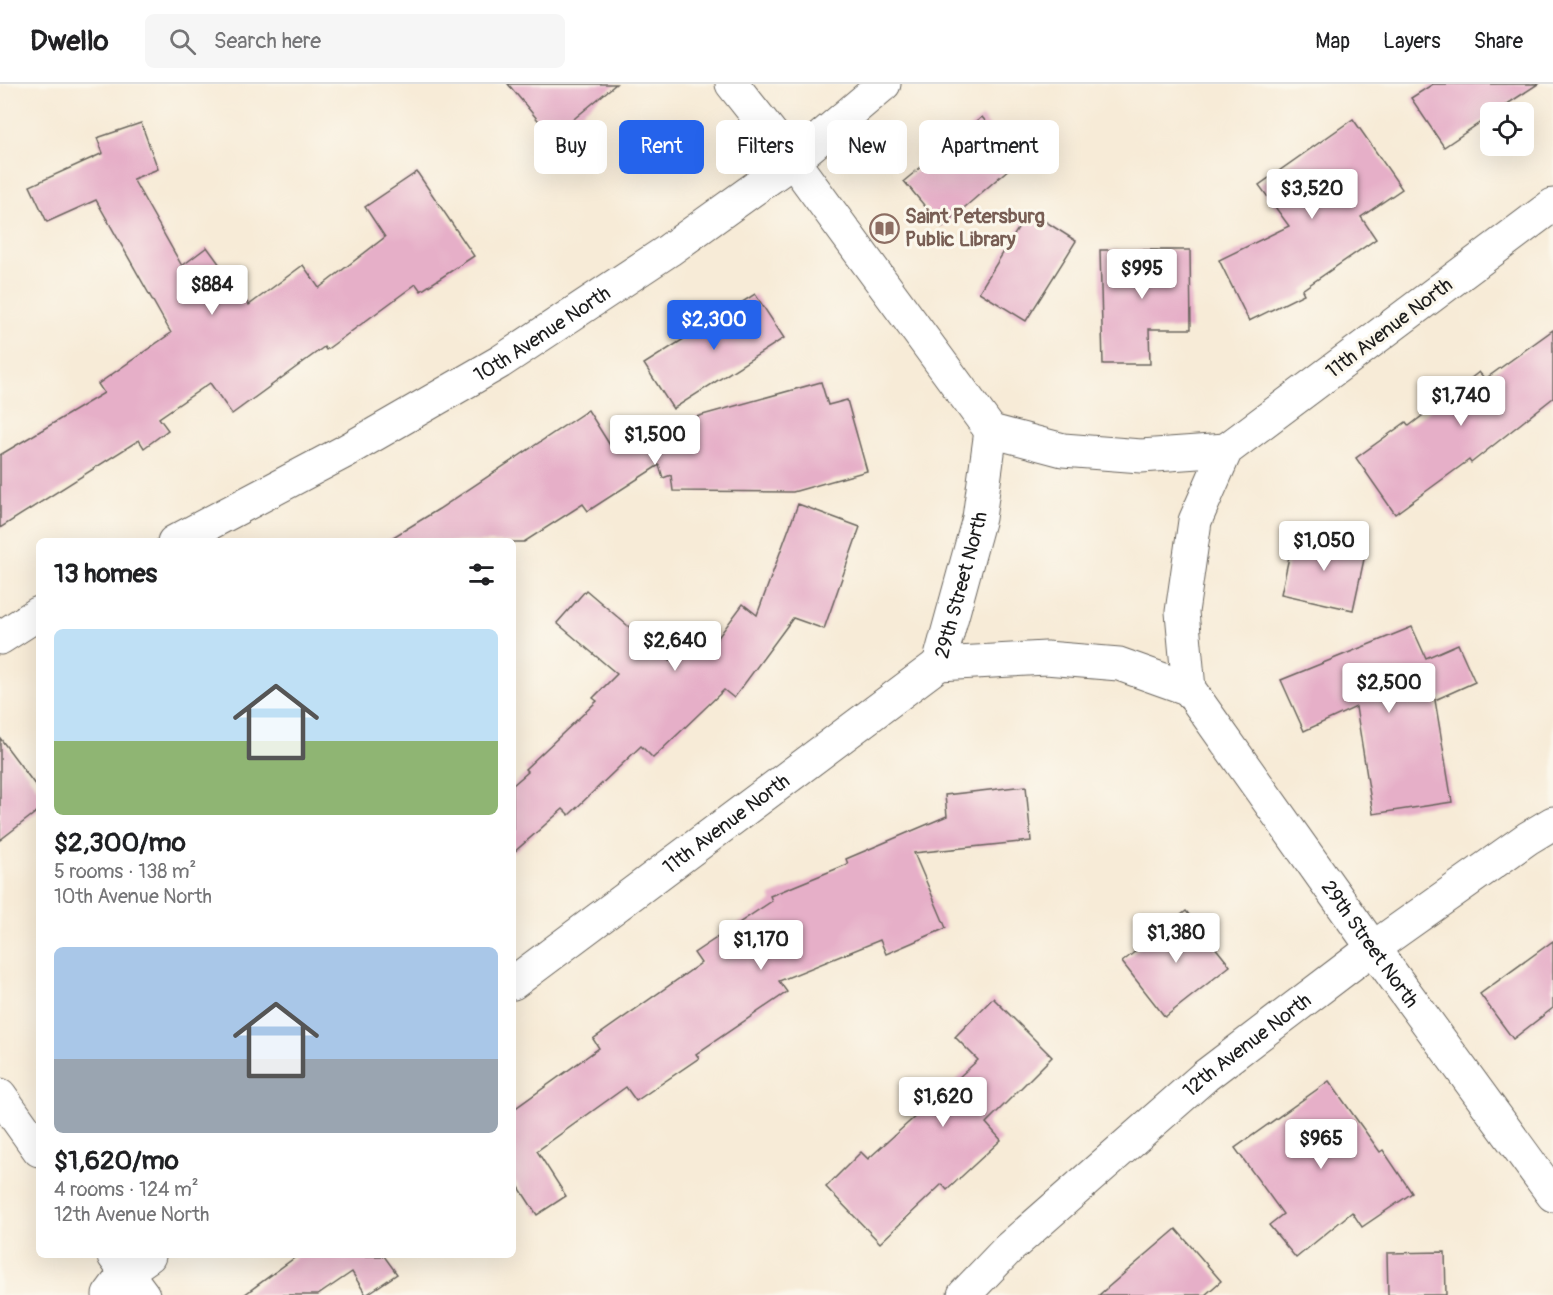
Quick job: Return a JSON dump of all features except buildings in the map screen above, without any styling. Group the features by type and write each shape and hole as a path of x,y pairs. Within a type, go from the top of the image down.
{"street":[{"path":"732,84 761,120"},
{"name":"10th Avenue North","path":"815,142 884,84"},
{"name":"10th Avenue North","path":"182,538 344,452 500,362 669,250 775,174"},
{"path":"803,174 991,431 1063,450 1130,455 1226,450 1195,521 1182,612 1189,689"},
{"name":"11th Avenue North","path":"1226,450 1553,206"},
{"name":"29th Street North","path":"991,431 979,518 939,664 1046,658 1119,664 1189,689 1373,948 1553,1195"},
{"path":"0,638 36,615"},
{"name":"11th Avenue North","path":"516,981 939,664"},
{"name":"12th Avenue North","path":"964,1295 1008,1249 1205,1076 1373,948 1528,838 1553,823"},
{"path":"0,1095 36,1146"}],"place":[{"name":"Saint Petersburg Public Library","path":"884,228"}]}
